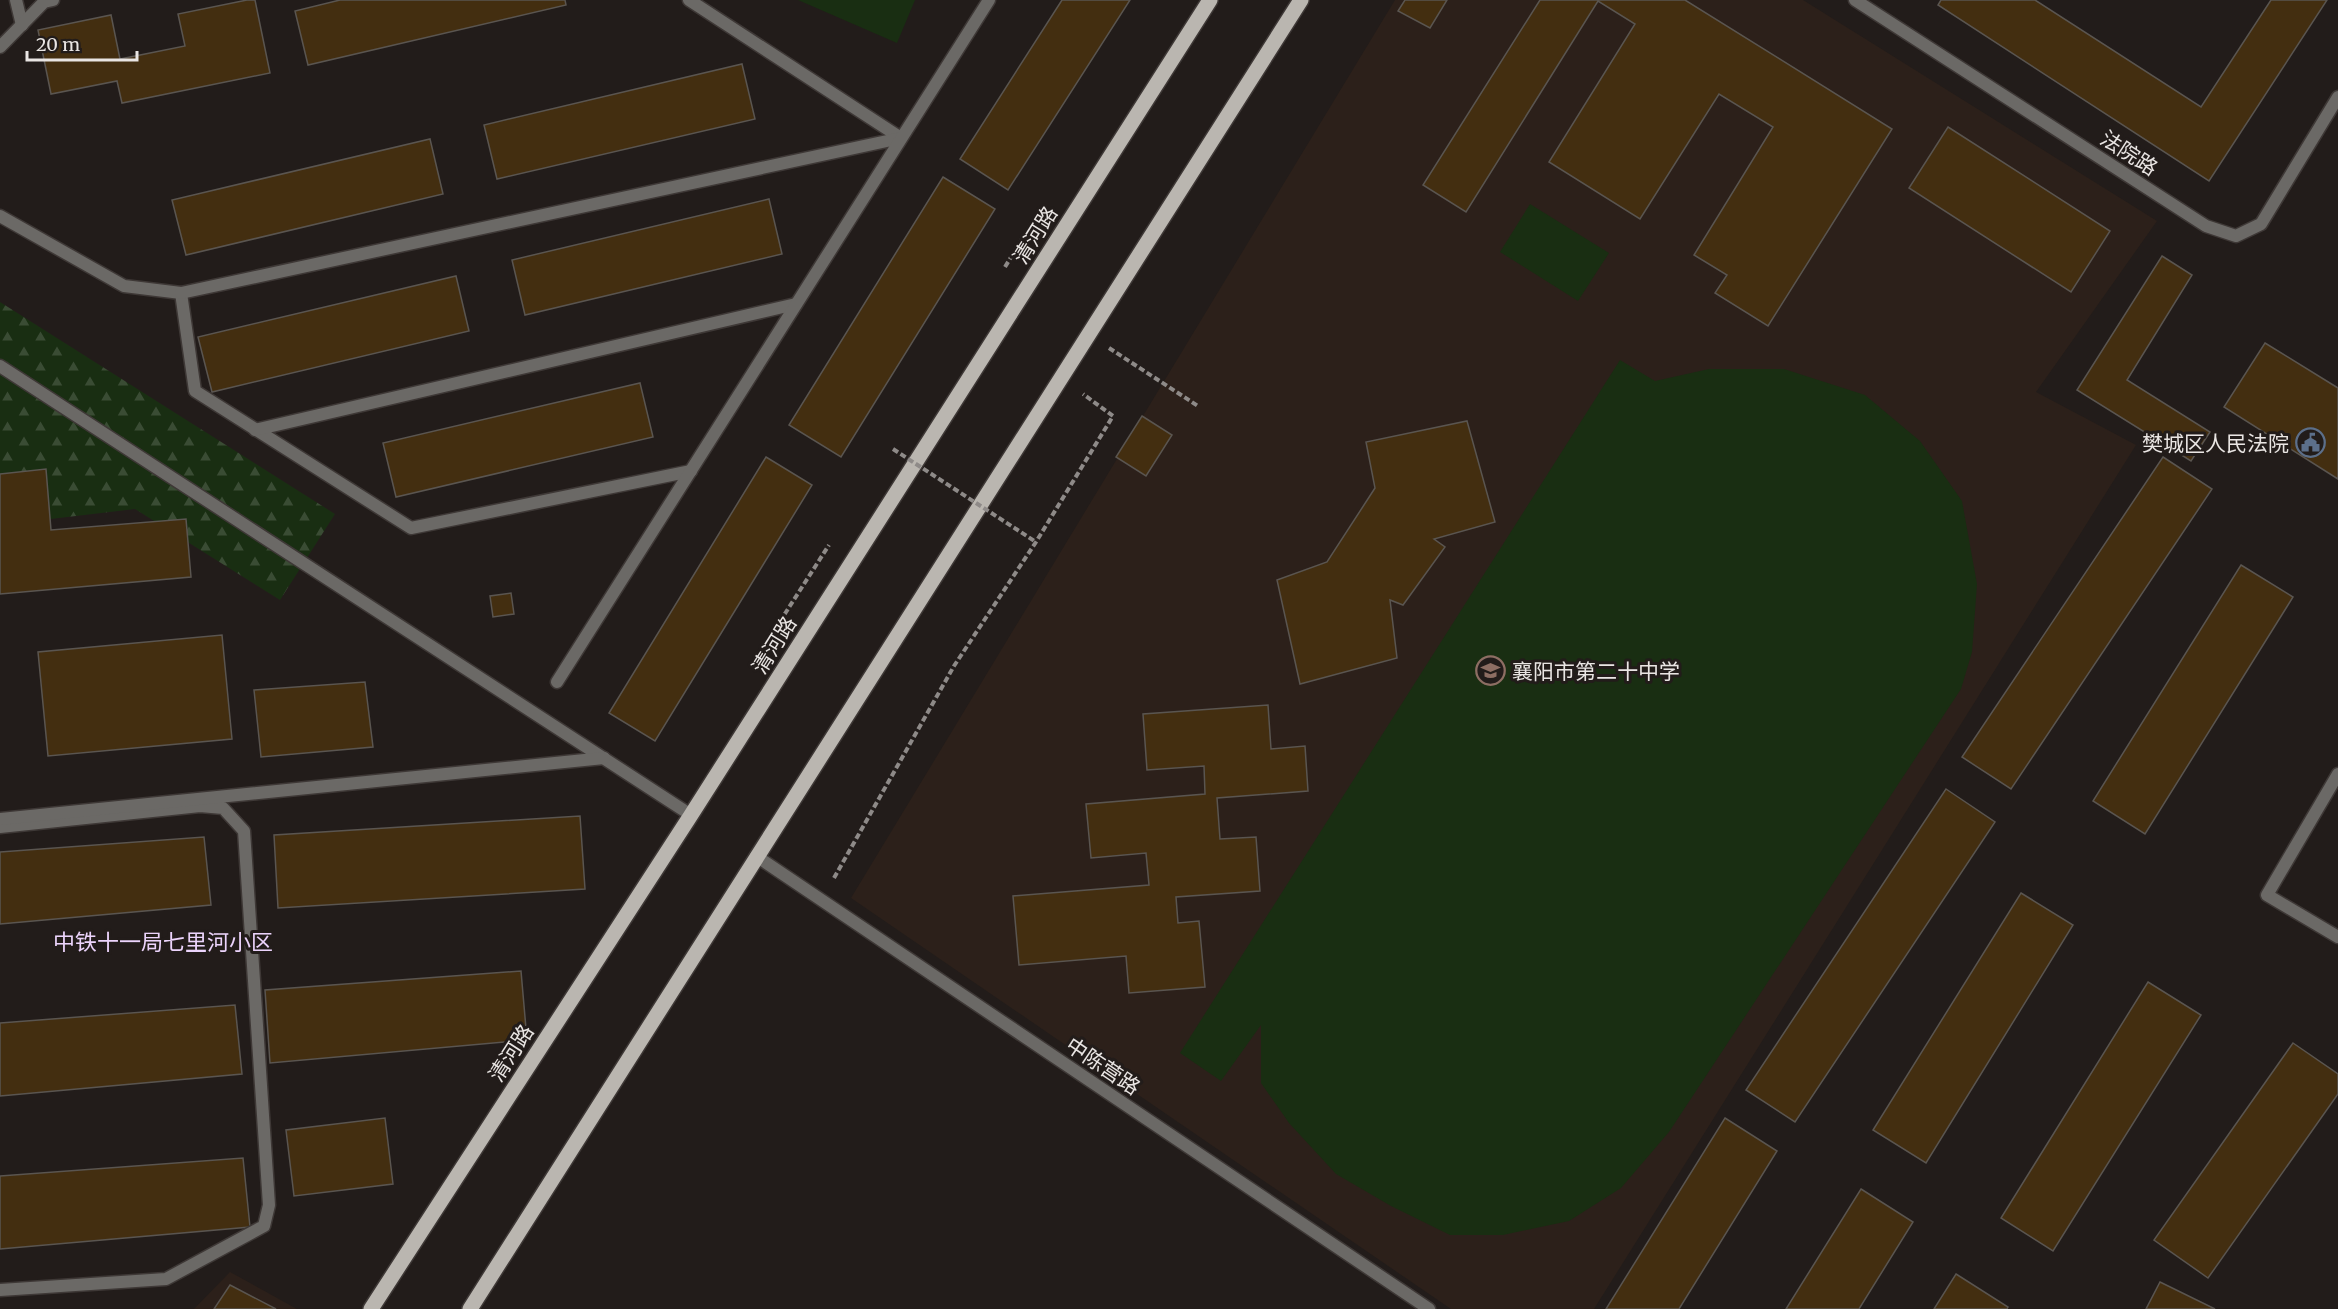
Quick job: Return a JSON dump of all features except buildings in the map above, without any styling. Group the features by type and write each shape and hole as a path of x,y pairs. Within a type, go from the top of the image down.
{"main road":[{"name":"清河路","path":"370,1309 691,815 1210,0"},
{"path":"470,1309 756,855 1301,0"}],"street":[{"path":"16,0 22,25"},
{"path":"0,46 44,2 53,0"},
{"path":"689,0 901,138"},
{"path":"557,682 989,0"},
{"name":"法院路","path":"1856,0 2206,226 2236,236 2261,224 2338,97"},
{"path":"0,216 124,286 181,293 901,138"},
{"path":"181,293 195,391 411,528 691,471"},
{"path":"255,430 796,304"},
{"path":"0,366 691,815"},
{"path":"0,819 604,758"},
{"path":"2338,774 2267,895 2338,937"},
{"path":"0,827 200,806 223,808 244,831 268,1204 264,1226 166,1279 0,1290"},
{"name":"中陈营路","path":"756,855 1429,1309"}],"path":[{"path":"1088,334 1198,406"},
{"path":"822,900 954,666 1036,542 1113,416 1060,378"},
{"path":"893,449 1036,542"}],"shaded area":[{"name":"襄阳市第二十中学","path":"1395,0 1803,0 2157,221 2036,392 2136,445 1594,1309 1451,1309 851,898"},
{"path":"230,1272 297,1309 194,1309"}],"green space":[{"path":"798,0 915,0 897,43"},
{"path":"1530,204 1609,253 1578,301 1500,252"},
{"path":"0,302 335,514 280,600 135,509 0,525"},
{"path":"1620,360 1655,381 1709,369 1784,369 1865,395 1920,441 1962,501 1977,584 1972,652 1961,689 1669,1132 1621,1188 1569,1221 1503,1235 1450,1235 1391,1206 1336,1174 1289,1123 1261,1083 1261,1025 1221,1081 1180,1053"}],"place":[{"name":"樊城区人民法院","path":"2310,443"},
{"name":"襄阳市第二十中学","path":"1491,671"}],"district":[{"name":"中铁十一局七里河小区","path":"163,942"}]}
